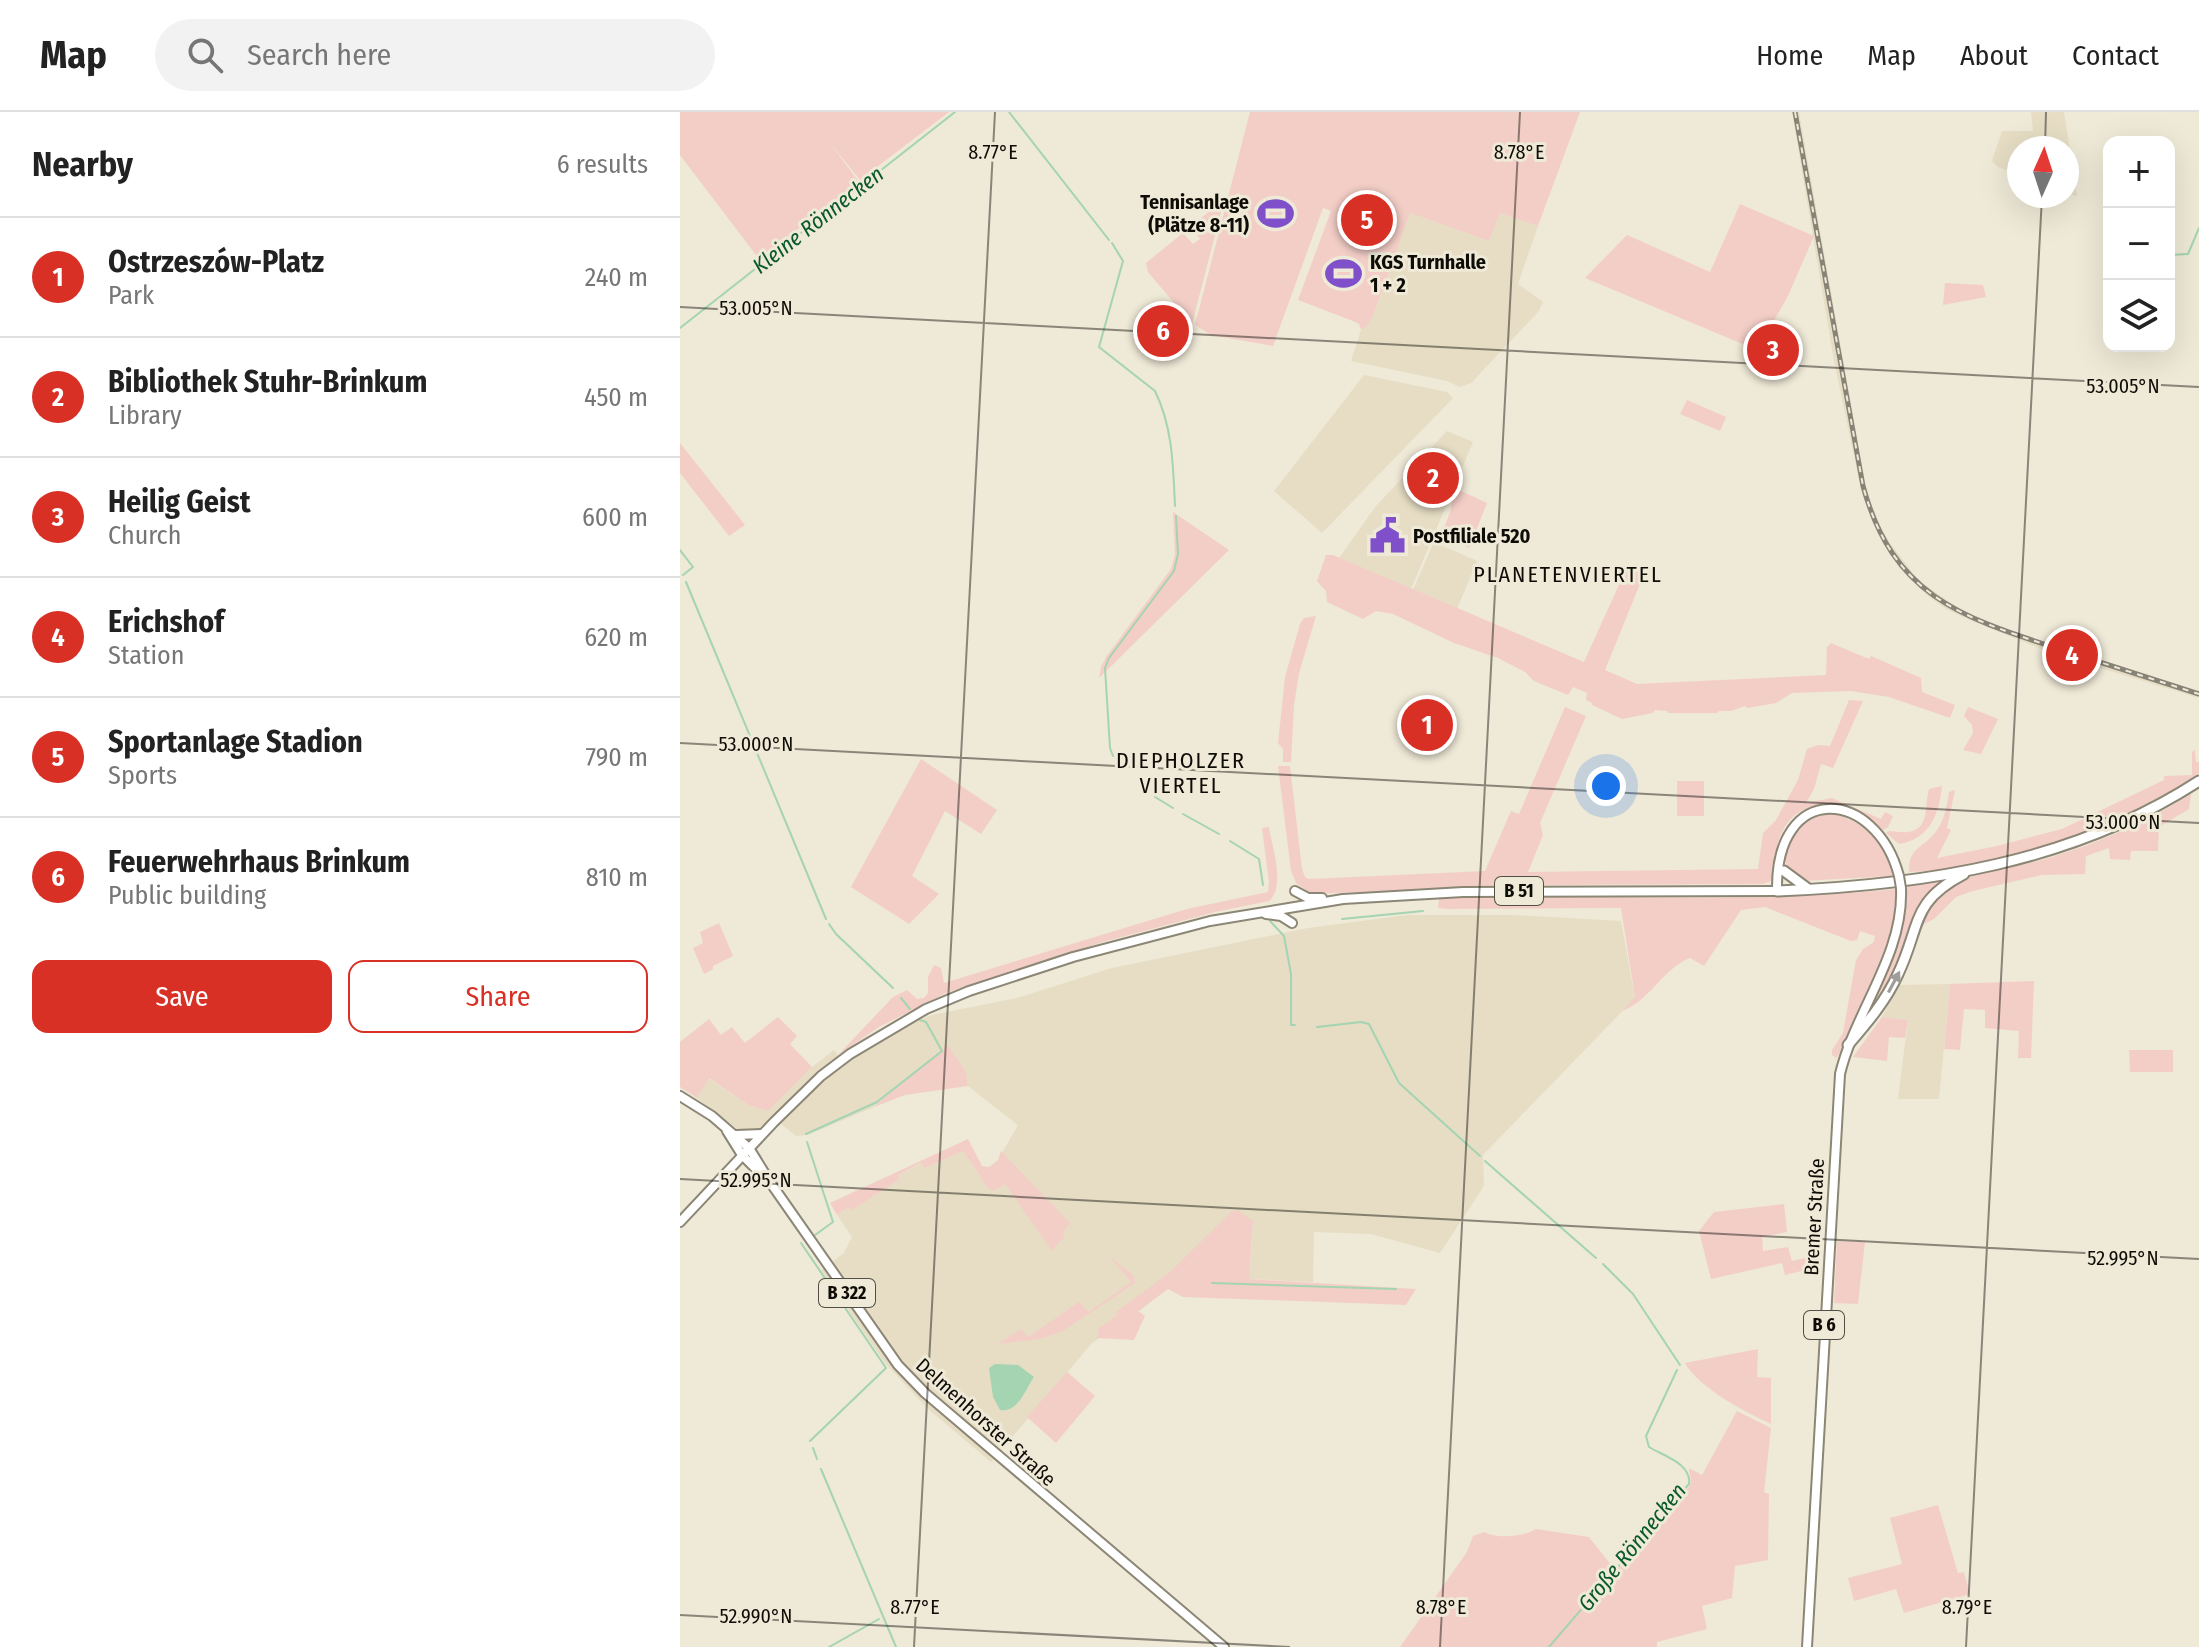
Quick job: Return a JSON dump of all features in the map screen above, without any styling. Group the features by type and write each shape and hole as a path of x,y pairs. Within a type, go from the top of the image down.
{"highway":[{"name":"B 6","path":"1848,1045 1891,989 1924,905 1937,889 1972,870 2030,857 2084,840 2140,815 2199,781"},
{"path":"1782,868 1792,880 1810,889"},
{"name":"B 51","path":"1777,891 1924,878 1972,870"}],"main road":[{"name":"Bremer Straße","path":"1782,868 1785,840 1792,827 1802,816 1815,810 1832,809 1865,822 1880,834 1890,851 1901,888 1899,920 1890,952 1848,1045 1840,1074 1807,1647"},
{"name":"B 6","path":"1777,891 1783,884 1782,868"},
{"name":"B 51","path":"1295,891 1308,898 1343,899 1463,892 1777,891"},
{"name":"B 51","path":"680,1222 762,1134 831,1067 926,1009 969,991 1095,951 1210,921 1343,899"},
{"path":"1262,911 1267,915 1281,916 1292,923"},
{"name":"Delmenhorster Straße","path":"680,1096 736,1135 755,1168 770,1182"},
{"name":"Delmenhorster Straße","path":"726,1128 770,1182 898,1365 927,1395 1224,1647"},
{"path":"736,1135 762,1134"},
{"path":"729,1170 755,1168"}],"shaded area":[{"path":"680,112 949,112 860,180 830,143 859,182 759,259 680,155"},
{"path":"1250,112 1580,112 1538,226 1500,213 1489,241 1410,213 1373,316 1361,330 1359,324 1353,321 1298,300 1331,211 1323,208 1273,346 1211,335 1195,325"},
{"path":"1792,112 1799,112 1867,494 1890,543 1919,581 1965,613 2199,692 2199,698 2051,653 1946,609 1909,577 1888,550 1862,494 1834,361"},
{"path":"2031,112 2064,112 2068,136 2007,136 2007,170 1992,161 2002,131 2033,131"},
{"path":"1224,200 1192,324 1148,272 1146,263 1183,233 1193,244 1200,239 1194,231 1190,234 1187,229"},
{"path":"1740,204 1814,236 1788,296 1757,350 1585,278 1627,235 1710,272"},
{"path":"1500,212 1538,226 1518,284 1543,302 1539,311 1471,383 1460,387 1447,381 1351,361 1361,330 1373,316 1410,213 1489,241"},
{"path":"1945,283 1983,285 1986,297 1943,305"},
{"path":"1364,375 1447,392 1453,398 1322,533 1274,491"},
{"path":"1687,400 1726,417 1720,431 1680,414"},
{"path":"1447,431 1473,442 1411,589 1339,558 1376,506"},
{"path":"680,443 745,525 729,536 680,473"},
{"path":"1455,488 1487,503 1469,548 1441,535"},
{"path":"1173,512 1229,550 1099,678 1106,657 1171,569 1175,554"},
{"path":"1434,542 1477,561 1457,609 1413,590"},
{"path":"1326,555 1333,555 1584,662 1627,567 1644,574 1605,670 1637,684 1826,675 1827,647 1831,643 1921,678 1922,692 1955,705 1950,718 1889,697 1851,691 1792,693 1776,703 1745,706 1731,711 1668,713 1655,710 1622,719 1592,705 1586,700 1587,693 1573,687 1568,695 1534,681 1525,672 1498,658 1454,643 1393,614 1376,611 1363,619 1327,602 1326,591 1317,581"},
{"path":"1316,616 1299,673 1291,762 1283,762 1283,749 1278,743 1285,677 1300,624 1304,618"},
{"path":"1849,700 1863,701 1833,768 1821,764 1814,789 1806,803 1832,798 1881,819 1885,812 1893,816 1888,827 1883,830 1845,808 1817,806 1804,810 1793,817 1783,830 1773,880 1763,884 1522,885 1312,894 1296,883 1291,871 1278,766 1290,766 1305,877 1485,871 1511,811 1519,814 1565,707 1586,716 1540,823 1543,835 1528,872 1758,869 1763,833 1776,820 1798,780 1807,749 1818,745 1830,746"},
{"path":"1421,701 1449,713 1433,750 1405,738"},
{"path":"1968,707 1998,719 1981,754 1963,750 1973,733 1972,725 1964,716"},
{"path":"2195,750 2199,773 2135,810 2098,826 2060,841 1982,863 1909,872 1914,852 1940,826 1949,792 1955,790 1947,828 1951,830 1937,858 2062,829 2164,780 2164,776 2192,775 2192,752"},
{"path":"921,759 997,810 981,834 945,811 912,876 939,894 909,924 851,887"},
{"path":"1677,781 1704,781 1704,816 1677,816"},
{"path":"1942,786 1931,824 1918,837 1899,844 1886,833 1908,832 1920,826 1929,789"},
{"path":"2191,794 2189,809 2159,827 2158,851 2131,851 2130,860 2110,859 2109,848 2086,856 2085,874 2042,875 1973,891 1956,897 1934,919 1924,924 1938,895 1958,882 2088,845 2141,822"},
{"path":"1820,813 1846,818 1868,831 1884,851 1893,876 1802,881 1787,869 1786,852 1793,835 1804,821"},
{"path":"1269,827 1277,886 1269,901 1103,942 946,993 879,1027 838,1055 893,997 907,990 917,999 924,998 934,965 941,968 944,983 1187,909 1268,892 1262,828"},
{"path":"1950,878 1940,885 1893,980 1860,1028 1899,938 1908,885"},
{"path":"1896,889 1893,929 1886,950 1836,1058 1832,1050 1843,1033 1856,960 1863,949 1874,942 1875,936 1860,931 1857,940 1851,941 1765,907 1741,910 1704,966 1690,958 1680,963 1641,1000 1622,1011 1635,997 1621,908 1438,908 1439,899 1449,897 1784,896"},
{"path":"1407,915 1514,915 1621,921 1635,998 1483,1155 1484,1186 1440,1253 1371,1234 1314,1232 1313,1282 1249,1279 1253,1222 1138,1312 1092,1343 991,1462 928,1409 885,1363 821,1270 844,1253 852,1237 837,1215 849,1207 852,1210 900,1179 898,1175 922,1163 925,1168 963,1151 979,1175 998,1160 1018,1125 968,1086 966,1072 948,1045 874,1107 807,1135 796,1136 780,1123 759,1145 697,1098 708,1078 748,1105 768,1111 812,1067 834,1050 843,1062 912,1022 932,1015 1017,998 1112,968 1308,928"},
{"path":"719,923 733,956 704,974 693,948 703,943 700,932"},
{"path":"2034,981 2031,1058 2018,1058 2019,1031 1985,1028 1985,1010 1964,1009 1960,1050 1944,1049 1950,984"},
{"path":"1950,984 1939,1099 1898,1099 1908,1020 1882,1017 1900,985"},
{"path":"778,1017 797,1036 790,1044 812,1067 768,1111 748,1105 709,1078 697,1098 680,1087 680,1042 709,1019 721,1035 732,1027 745,1043"},
{"path":"1882,1017 1908,1020 1905,1038 1889,1037 1887,1061 1853,1057"},
{"path":"948,1045 966,1072 968,1086 905,1095 874,1107"},
{"path":"2129,1050 2173,1050 2173,1072 2130,1072"},
{"path":"968,1139 982,1166 990,1167 998,1160 1001,1151 1070,1223 1063,1233 1064,1237 1052,1251 1005,1184 993,1191 988,1188 963,1151 925,1168 921,1163 898,1175 900,1179 851,1211 849,1207 837,1215 830,1203"},
{"path":"1784,1204 1787,1232 1762,1237 1763,1251 1788,1247 1792,1261 1818,1255 1818,1267 1785,1275 1782,1263 1711,1279 1699,1231 1714,1212"},
{"path":"1238,1210 1253,1221 1249,1279 1416,1289 1406,1305 1183,1297 1168,1289 1138,1311 1145,1316 1134,1340 1097,1338 1099,1328 1117,1315 1116,1312 1169,1273 1231,1212"},
{"path":"1837,1241 1865,1242 1858,1304 1834,1303"},
{"path":"1108,1255 1134,1276 1135,1283 1063,1331 1040,1339 998,1344 1021,1329 1028,1337 1079,1302 1089,1312 1131,1282"},
{"path":"1758,1349 1757,1377 1771,1378 1771,1424 1712,1390 1685,1363"},
{"path":"995,1364 1018,1365 1034,1377 1020,1400 1006,1410 1000,1410 993,1397 989,1368"},
{"path":"1067,1372 1095,1396 1056,1443 1027,1417"},
{"path":"1737,1411 1771,1428 1764,1492 1769,1494 1768,1560 1735,1566 1732,1598 1702,1606 1707,1629 1657,1642 1657,1647 1400,1647 1467,1552 1473,1536 1484,1532 1510,1536 1536,1529 1589,1537 1615,1570 1689,1487 1689,1468 1702,1475"},
{"path":"1938,1505 1958,1573 1964,1572 1970,1594 1904,1613 1896,1589 1854,1601 1848,1578 1902,1564 1890,1518"}],"waterway":[{"name":"Kleine Rönnecken","path":"680,328 955,112"},
{"name":"Große Rönnecken","path":"1009,112 1109,240"},
{"path":"2175,255 2188,254 2199,228"},
{"name":"Große Rönnecken","path":"1112,243 1123,261 1099,347 1155,391 1169,433 1175,506"},
{"name":"Große Rönnecken","path":"1113,756 1105,668 1109,658 1174,571 1178,554 1176,516"},
{"name":"Kleine Rönnecken","path":"680,550 693,567 683,575"},
{"name":"Kleine Rönnecken","path":"686,582 826,919"},
{"name":"Große Rönnecken","path":"1155,797 1173,808"},
{"name":"Große Rönnecken","path":"1183,814 1219,834"},
{"name":"Große Rönnecken","path":"1230,841 1259,859 1263,885"},
{"path":"1342,919 1423,911"},
{"name":"Große Rönnecken","path":"1270,921 1284,936 1291,974 1291,1025 1295,1025"},
{"name":"Kleine Rönnecken","path":"829,924 893,988"},
{"name":"Kleine Rönnecken","path":"901,998 910,1009"},
{"name":"Kleine Rönnecken","path":"806,1134 877,1102 942,1051 926,1022 920,1020"},
{"name":"Große Rönnecken","path":"1317,1027 1361,1022 1369,1024 1399,1083 1480,1156"},
{"name":"Kleine Rönnecken","path":"807,1142 833,1222 815,1235"},
{"name":"Große Rönnecken","path":"1485,1161 1596,1258"},
{"name":"Kleine Rönnecken","path":"801,1243 886,1368 810,1441"},
{"name":"Große Rönnecken","path":"1603,1264 1633,1294 1680,1365"},
{"path":"1212,1283 1396,1289"},
{"name":"Große Rönnecken","path":"1549,1647 1689,1484 1689,1477 1682,1466 1649,1447 1646,1436 1677,1370"},
{"path":"813,1448 817,1459"},
{"name":"Kleine Rönnecken","path":"821,1469 896,1647"},
{"path":"829,1647 879,1619"}],"railway":[{"path":"1795,112 1863,486 1876,523 1892,553 1912,577 1936,597 1991,626 2199,694"}],"place":[{"name":"Tennisanlage (Plätze 8-11)","path":"1275,213"},
{"name":"Sportanlage Stadion","path":"1367,220"},
{"name":"KGS Turnhalle 1 + 2","path":"1344,274"},
{"name":"Feuerwehrhaus Brinkum","path":"1163,331"},
{"name":"Heilig Geist","path":"1773,350"},
{"name":"Bibliothek Stuhr-Brinkum","path":"1433,478"},
{"name":"Postfiliale 520","path":"1387,536"},
{"name":"Erichshof","path":"2072,655"},
{"name":"Ostrzeszów-Platz","path":"1427,725"}],"district":[{"name":"PLANETENVIERTEL","path":"1568,574"},
{"name":"DIEPHOLZER VIERTEL","path":"1181,772"}]}
